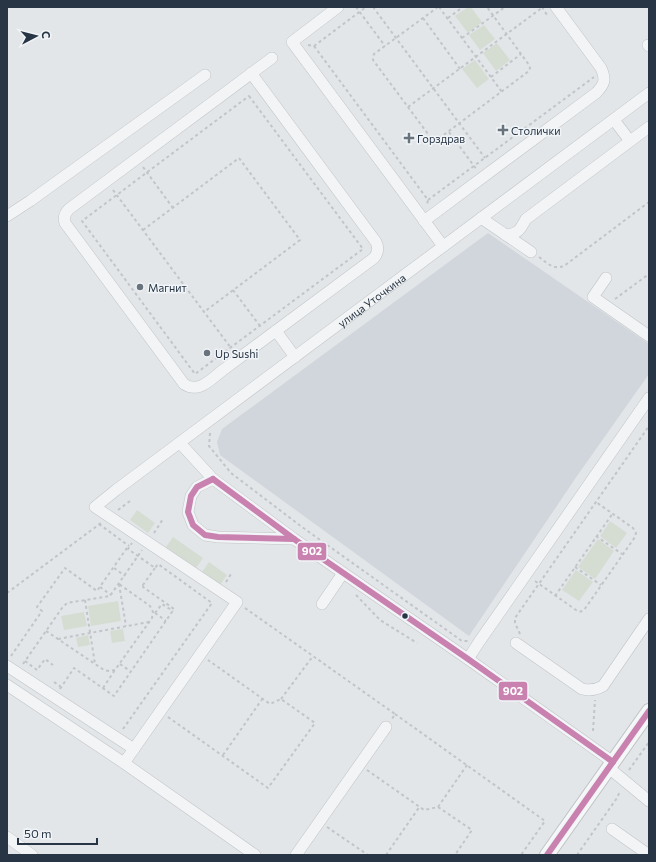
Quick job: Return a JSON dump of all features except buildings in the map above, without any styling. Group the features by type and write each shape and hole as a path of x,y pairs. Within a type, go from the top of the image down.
{"main road":[{"path":"547,855 611,765 647,718"}],"street":[{"path":"338,7 292,42 443,246"},
{"path":"424,221 602,87 604,76 601,68 556,7"},
{"path":"251,73 376,242 378,247 377,253 374,258 201,387 197,388 184,384 65,223 64,219 69,208 251,73 272,58"},
{"path":"7,216 205,75"},
{"name":"улица Уточкина","path":"109,516 95,507 649,93"},
{"path":"614,120 630,142"},
{"path":"506,235 514,234 518,231 526,219 649,127"},
{"path":"482,218 531,252"},
{"path":"606,278 593,297 649,336"},
{"path":"276,331 295,357"},
{"path":"468,659 483,635 649,398"},
{"path":"180,443 212,479 294,539 468,659 611,765 649,801"},
{"path":"212,479 197,487 194,491 191,496 188,512 193,524 205,534 218,537 294,539"},
{"path":"109,516 237,602 124,763"},
{"path":"322,604 343,573"},
{"path":"516,643 582,689 591,690 603,686 649,620"},
{"path":"9,660 17,672 134,749"},
{"path":"7,685 124,763 254,855"},
{"path":"296,855 386,727"},
{"path":"612,829 649,855"},
{"path":"7,837 32,855"}],"path":[{"path":"356,7 385,46"},
{"path":"314,46 366,7"},
{"path":"373,7 485,158"},
{"path":"487,7 529,65 530,70 502,92 437,140 433,139 408,107 373,58 374,54 438,7 448,18 502,92"},
{"path":"448,18 463,7"},
{"path":"462,38 505,7"},
{"path":"408,107 543,7"},
{"path":"423,18 460,69"},
{"path":"292,42 314,46 428,200"},
{"path":"491,77 521,54"},
{"path":"424,221 428,200 593,77 604,81"},
{"path":"249,96 363,249 195,374 82,221 147,172 249,96"},
{"path":"448,131 474,166"},
{"path":"137,158 173,208"},
{"path":"143,230 239,158 300,240 204,312"},
{"path":"106,181 239,359"},
{"path":"531,252 551,266 561,267 649,202"},
{"path":"606,306 649,274"},
{"path":"234,290 260,326"},
{"path":"516,643 520,635 515,623 515,618 649,426"},
{"path":"646,431 649,434"},
{"path":"209,446 231,473 302,527 462,641 469,641 473,638"},
{"path":"7,593 130,501"},
{"path":"532,579 578,612 584,610 635,537 636,533 633,528 596,502"},
{"path":"555,596 613,513"},
{"path":"17,672 67,603 111,595 163,519"},
{"path":"99,524 130,546"},
{"path":"9,660 42,611 37,607 65,568 97,591 138,536"},
{"path":"596,536 622,554"},
{"path":"130,546 128,549 155,568"},
{"path":"58,688 59,689 74,668 114,696 174,609 143,585 158,564 212,603 121,733"},
{"path":"575,567 601,585"},
{"path":"114,568 125,576"},
{"path":"119,584 150,606 154,613 166,621"},
{"path":"119,584 126,626"},
{"path":"100,587 111,595"},
{"path":"85,600 95,664"},
{"path":"237,602 545,821 521,855"},
{"path":"103,688 154,613 162,604 172,611"},
{"path":"58,639 149,622"},
{"path":"46,631 104,670 115,670"},
{"path":"200,655 270,704 281,699 313,656"},
{"path":"25,661 37,670 45,659 53,665"},
{"path":"120,664 130,671"},
{"path":"593,731 596,689"},
{"path":"223,756 262,698"},
{"path":"160,712 268,788 315,723 281,699"},
{"path":"386,727 395,714"},
{"path":"628,772 649,742"},
{"path":"360,764 424,810 438,807 467,766"},
{"path":"577,855 617,798 620,790"},
{"path":"386,855 420,806"},
{"path":"438,807 472,830 455,855"},
{"path":"319,822 368,855"}],"shaded area":[{"path":"468,7 471,7 482,22 468,33 455,16"},
{"path":"484,25 495,39 480,50 469,35"},
{"path":"497,43 510,60 496,71 483,53"},
{"path":"475,60 489,79 477,88 462,69"},
{"path":"488,233 649,344 649,374 577,476 469,636 220,455 217,442 222,429"},
{"path":"137,510 155,523 148,533 130,520"},
{"path":"610,521 627,533 616,548 600,536"},
{"path":"173,537 203,558 196,568 166,547"},
{"path":"598,539 614,551 595,579 578,567"},
{"path":"209,562 227,575 220,585 202,572"},
{"path":"576,570 593,582 579,601 562,590"},
{"path":"118,601 121,621 91,626 88,606"},
{"path":"84,612 87,626 64,630 61,616"},
{"path":"123,629 125,641 112,643 110,631"},
{"path":"88,635 90,645 78,647 76,638"}],"transit line":[{"name":"902","path":"213,479 294,539 468,659 613,762"},
{"name":"902","path":"213,479 197,487 191,496 188,512 193,525 205,535 218,537 294,539"},
{"name":"902","path":"547,855 649,711"}],"place":[{"name":"Столички","path":"503,130"},
{"name":"Горздрав","path":"409,138"},
{"name":"Магнит","path":"140,287"},
{"name":"Up Sushi","path":"207,353"}]}
